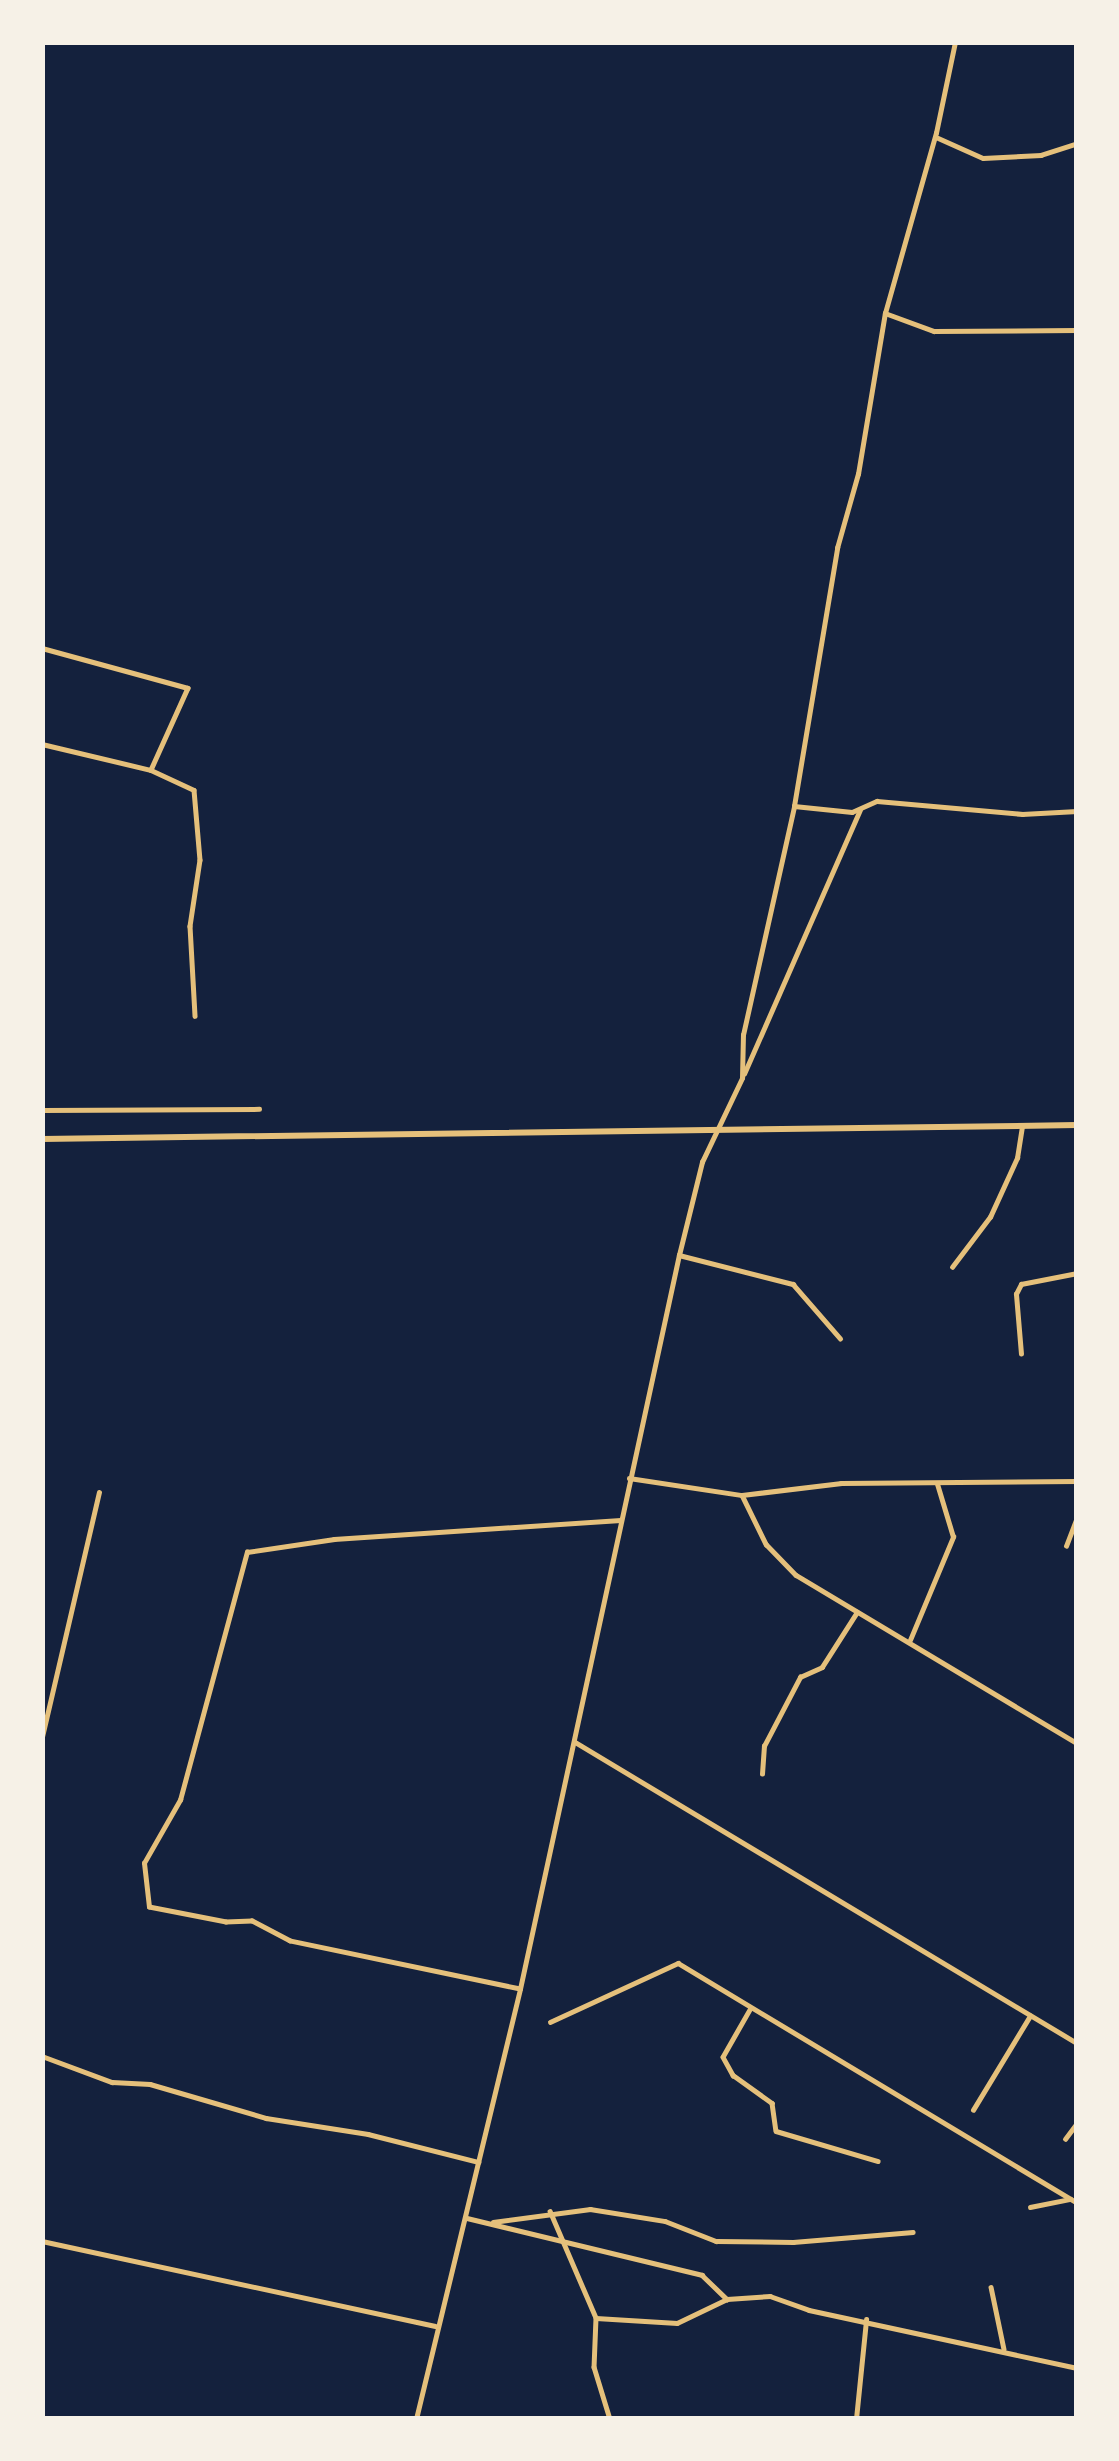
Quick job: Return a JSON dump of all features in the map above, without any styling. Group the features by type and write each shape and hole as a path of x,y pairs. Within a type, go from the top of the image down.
{"street":[{"path":"742,1078 743,1035 794,806 837,548 858,474 885,313 936,133 955,42"},
{"path":"936,133 936,139 983,158 1041,155 1077,143"},
{"path":"885,313 934,331 1077,330"},
{"path":"42,649 188,688 151,770"},
{"path":"42,744 151,770 194,790 200,860 190,926 195,1016"},
{"path":"794,806 860,810 877,801 1022,814 1077,811"},
{"path":"416,2419 520,1989 702,1162 723,1127 860,810"},
{"path":"42,1110 259,1109"},
{"path":"42,1138 1077,1125"},
{"path":"952,1267 991,1217 1017,1158 1022,1126"},
{"path":"679,1256 793,1284 840,1338"},
{"path":"1021,1354 1016,1294 1021,1284 1077,1273"},
{"path":"629,1478 742,1495 841,1483 1077,1481"},
{"path":"909,1642 953,1537 937,1484"},
{"path":"42,1737 99,1493"},
{"path":"742,1495 766,1544 796,1575 1077,1743"},
{"path":"1066,1546 1077,1518"},
{"path":"520,1989 290,1941 253,1921 226,1922 149,1907 144,1863 181,1800 247,1552 334,1539 621,1520"},
{"path":"762,1774 764,1746 800,1677 822,1667 857,1612"},
{"path":"575,1742 1077,2043"},
{"path":"550,2022 671,1964 1074,2201"},
{"path":"751,2008 723,2057 733,2074 772,2103 776,2132 878,2162"},
{"path":"973,2110 1030,2016"},
{"path":"42,2056 112,2082 150,2084 266,2117 368,2134 479,2162"},
{"path":"1065,2139 1077,2123"},
{"path":"1030,2207 1074,2201"},
{"path":"488,2223 590,2209 636,2216 716,2241 793,2242 913,2232"},
{"path":"550,2211 596,2318 595,2367 610,2419"},
{"path":"465,2218 702,2275 727,2299"},
{"path":"42,2241 435,2326"},
{"path":"991,2288 1004,2349"},
{"path":"596,2318 677,2323 727,2299 770,2296 809,2310 1077,2368"},
{"path":"856,2419 866,2320"}]}
